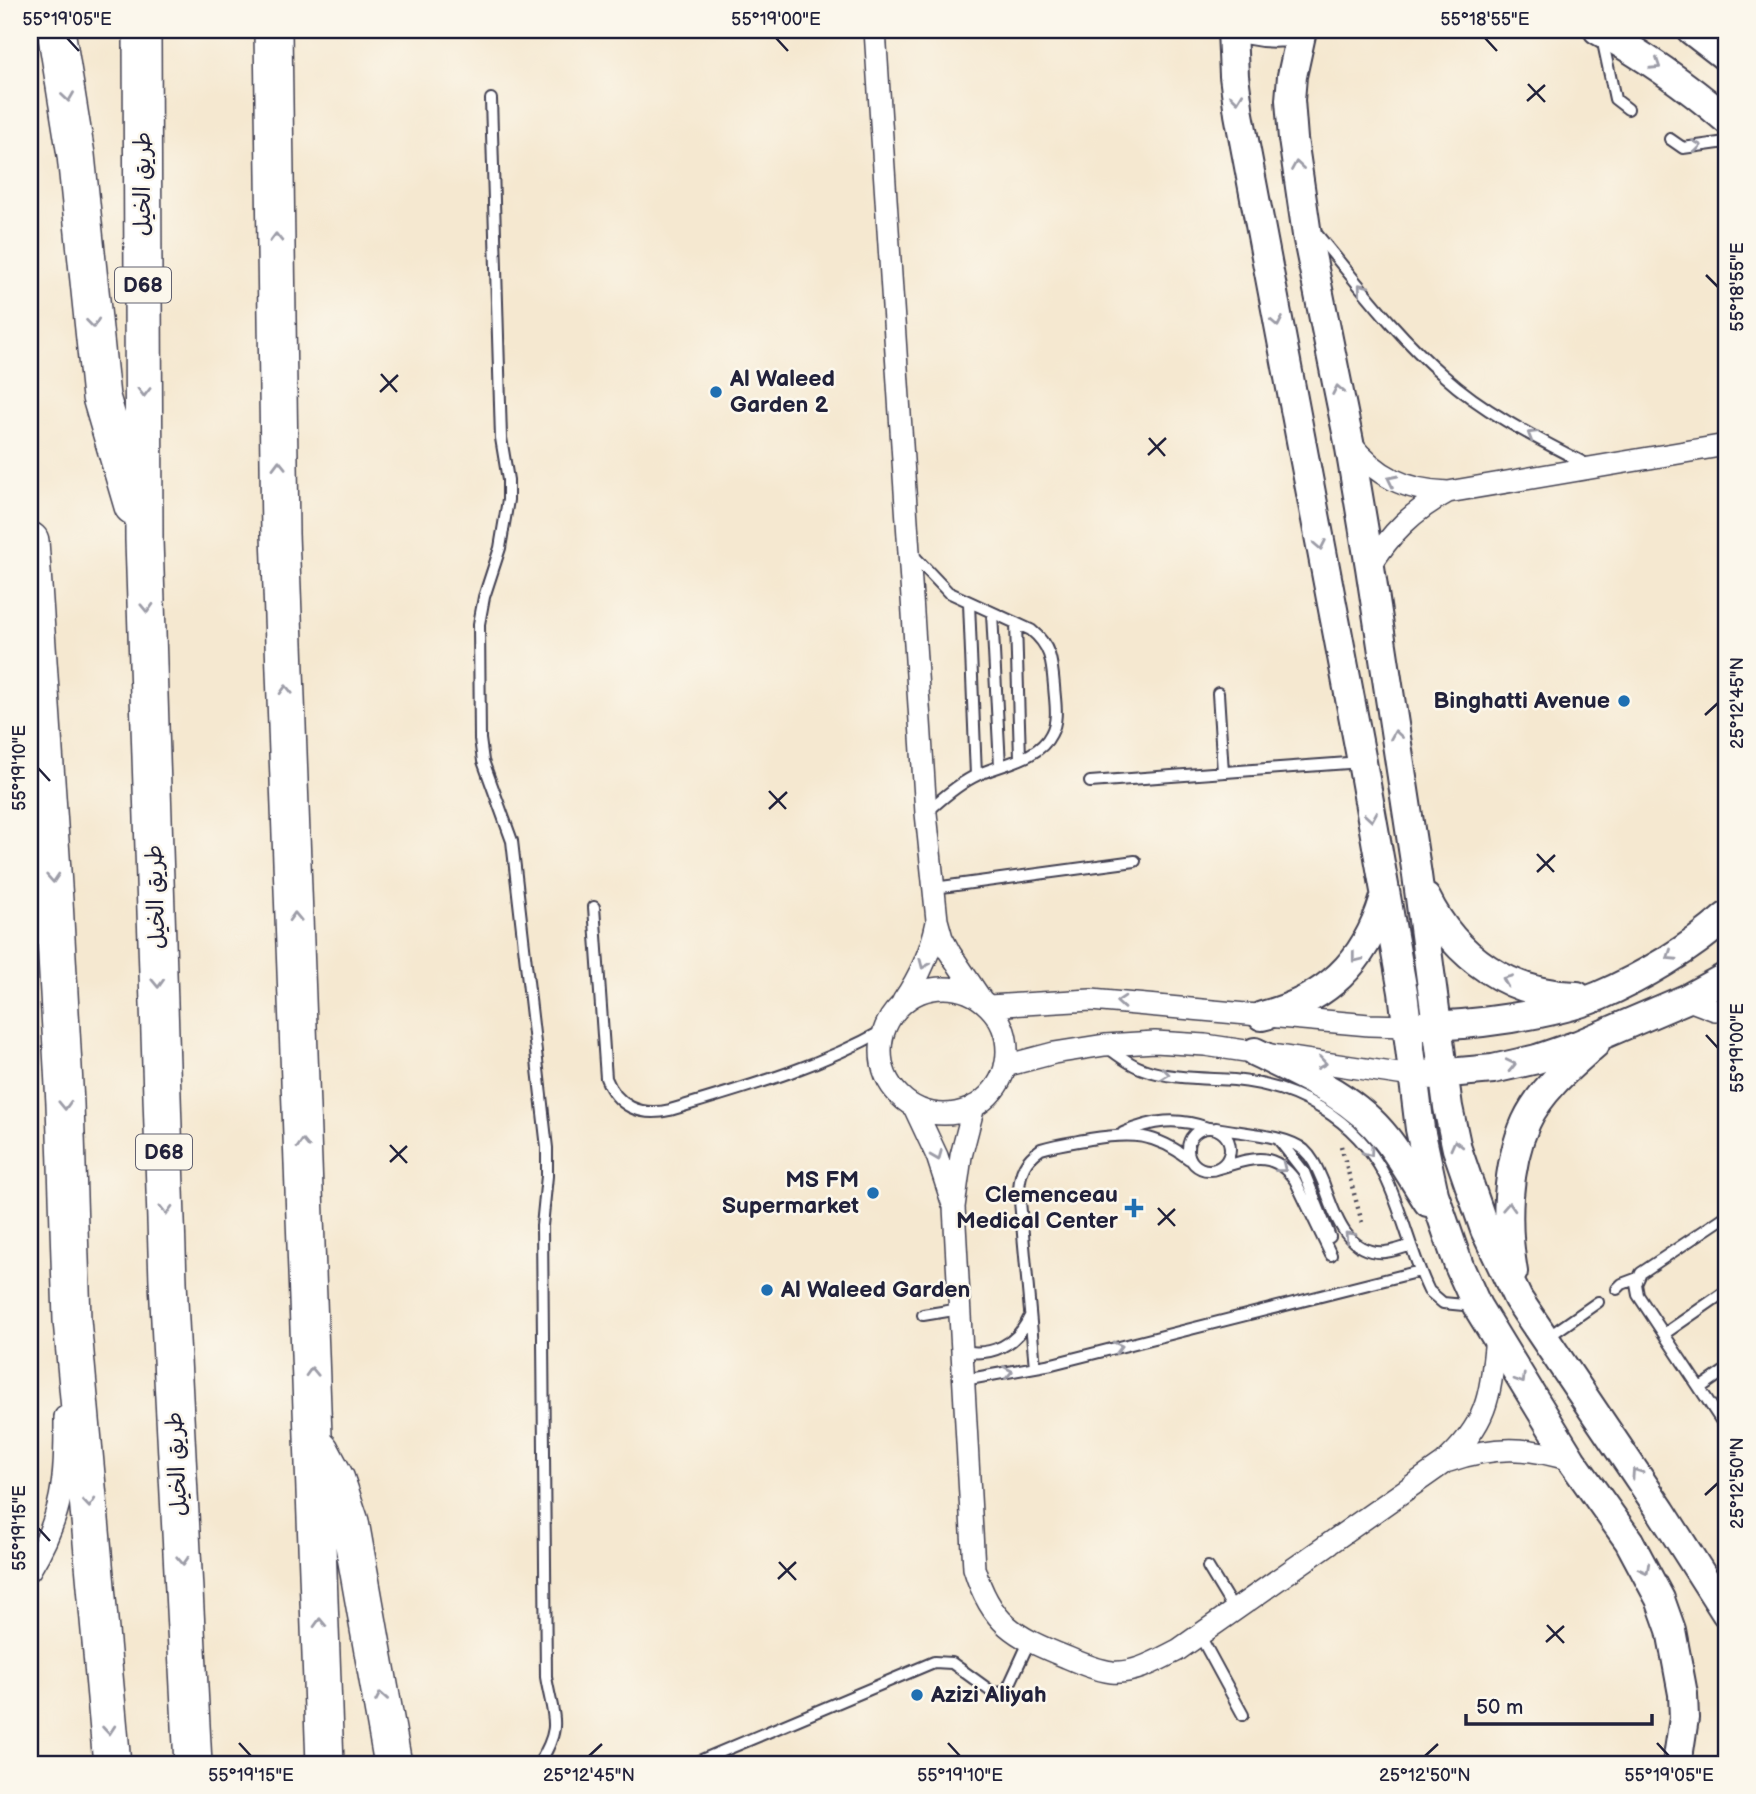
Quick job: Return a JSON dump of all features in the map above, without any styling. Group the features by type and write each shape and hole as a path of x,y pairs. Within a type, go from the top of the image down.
{"highway":[{"path":"57,30 76,155 102,397 112,439 144,540"},
{"name":"طريق الخيل","path":"142,30 144,540 168,1282 193,1764"},
{"path":"273,30 280,534 325,1764"},
{"path":"274,66 280,30"},
{"path":"30,541 65,1104 72,1320 112,1764"},
{"path":"314,1440 336,1480 350,1522 393,1764"}],"street":[{"path":"874,30 926,813 937,920 950,953 998,1017 1007,1041 1005,1066 993,1090 974,1106 944,1114 914,1107 897,1093 883,1068 881,1054 884,1030 924,965 937,920"},
{"path":"1232,30 1239,114 1362,762 1407,1026 1426,1161 1446,1231 1477,1306 1572,1461 1646,1569 1671,1630 1683,1694 1684,1718 1677,1764"},
{"path":"1250,30 1266,34 1301,30 1290,100 1293,139 1370,567 1444,1074 1457,1149 1469,1190 1518,1299 1726,1613"},
{"path":"1691,30 1726,57"},
{"path":"1716,30 1726,37"},
{"path":"1599,31 1681,81 1726,119"},
{"path":"1349,443 1375,471 1392,481 1419,490 1448,492 1726,445"},
{"path":"1370,567 1395,531 1411,515 1448,492"},
{"path":"1417,875 1434,914 1445,931 1459,947 1492,974 1543,992 1598,996"},
{"path":"1262,1016 1305,1001 1342,975 1369,939 1385,897"},
{"path":"901,1005 913,996 940,988 954,988 985,1003 1091,1000 1369,1025 1438,1026 1526,1015 1598,996 1661,963 1726,917"},
{"path":"1005,1066 1054,1053 1105,1045 1155,1042 1205,1045 1412,1076 1493,1069 1537,1059 1578,1045 1686,999 1726,977"},
{"path":"1686,999 1715,1010 1726,1009"},
{"path":"1518,1299 1508,1240 1508,1210 1517,1150 1526,1121 1567,1069 1619,1027"},
{"path":"1255,1052 1333,1092 1364,1115 1385,1137 1446,1231"},
{"path":"974,1106 961,1156 954,1207 974,1568 981,1591 993,1612 1009,1629 1029,1642 1090,1667 1113,1672 1135,1669 1178,1650 1444,1463 1464,1444 1480,1422 1489,1396 1496,1336"},
{"path":"914,1107 937,1156 954,1207"},
{"path":"30,1570 51,1531 64,1479 65,1329 72,1320"},
{"path":"1444,1463 1495,1449 1547,1452 1572,1461"},
{"path":"1691,1559 1726,1588"}],"lane":[{"path":"1599,31 1615,99 1628,109"},
{"path":"491,99 501,438 507,469 508,500 500,548 484,597 479,624 480,739 483,761 512,841 548,1162 542,1226 546,1677 555,1728 553,1739 539,1764"},
{"path":"1670,139 1683,148 1726,142"},
{"path":"1306,221 1391,322 1444,377 1487,408 1592,468"},
{"path":"910,551 948,592 1031,630 1041,638 1052,661 1056,715 1055,726 1043,746 976,775 958,786 926,813"},
{"path":"969,603 976,775"},
{"path":"992,613 1000,766"},
{"path":"1016,623 1020,758"},
{"path":"1218,693 1223,772"},
{"path":"1090,782 1362,762"},
{"path":"934,888 1135,861"},
{"path":"594,907 606,1078 617,1097 639,1111 670,1110 797,1070 827,1060 884,1030"},
{"path":"1105,1045 1131,1063 1155,1073 1249,1082 1282,1089 1314,1102 1355,1135 1384,1175 1429,1291 1435,1298 1452,1305 1477,1306"},
{"path":"1122,1134 1138,1126 1181,1120 1292,1143 1303,1149 1313,1160 1343,1232 1357,1245 1371,1251 1386,1252 1411,1245"},
{"path":"1189,1159 1188,1150 1193,1135 1200,1129 1212,1128 1224,1133 1231,1148 1225,1163 1219,1168"},
{"path":"1035,1367 1019,1190 1023,1166 1031,1156 1041,1149 1122,1134 1160,1141 1202,1169 1219,1168 1250,1159 1263,1158 1276,1162 1295,1180 1333,1252 1304,1172 1278,1139"},
{"path":"1726,1216 1641,1273 1636,1284 1639,1295 1726,1428"},
{"path":"964,1380 1035,1367 1420,1271"},
{"path":"1617,1289 1622,1284 1638,1278"},
{"path":"1664,1334 1726,1291"},
{"path":"1545,1339 1598,1302"},
{"path":"923,1315 960,1309"},
{"path":"963,1351 980,1353 1002,1348 1024,1328 1030,1315"},
{"path":"1700,1388 1726,1370"},
{"path":"1208,1567 1234,1610"},
{"path":"1199,1634 1243,1715"},
{"path":"692,1764 934,1662 952,1663 992,1692 1000,1693 1007,1690 1029,1642"}],"path":[{"path":"1355,1135 1340,1145 1371,1251"}],"place":[{"name":"Al Waleed Garden 2","path":"716,392"},
{"name":"Binghatti Avenue","path":"1624,701"},
{"name":"MS FM Supermarket","path":"873,1193"},
{"name":"Clemenceau Medical Center","path":"1134,1208"},
{"name":"Al Waleed Garden","path":"767,1290"},
{"name":"Azizi Aliyah","path":"917,1695"}]}
